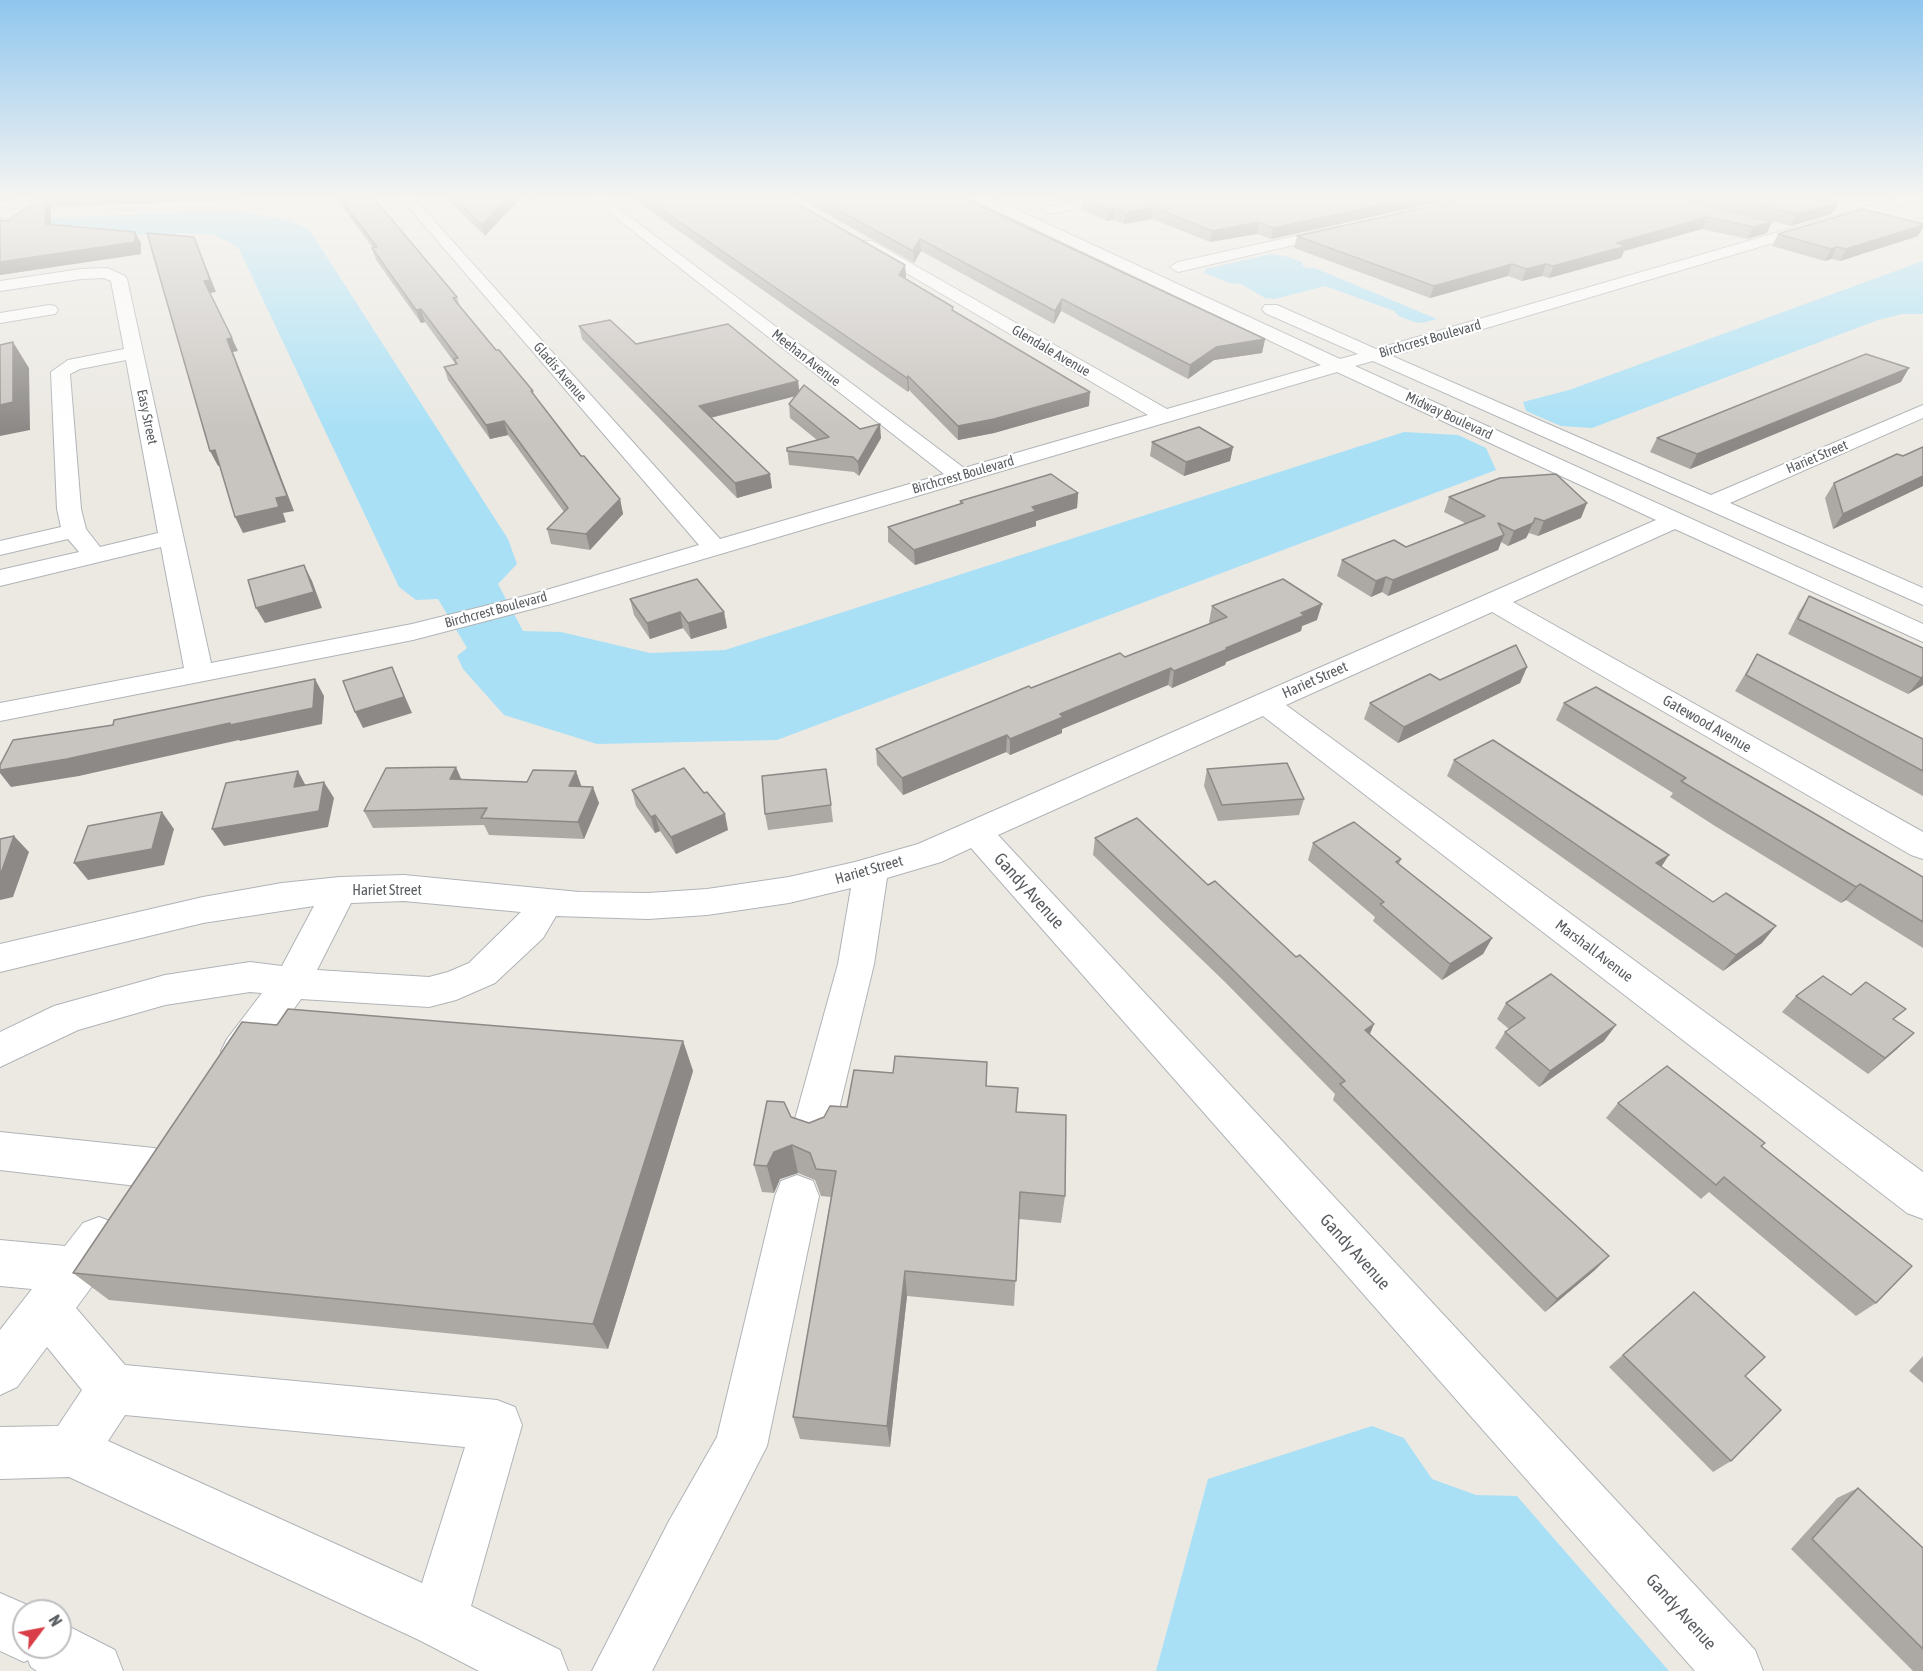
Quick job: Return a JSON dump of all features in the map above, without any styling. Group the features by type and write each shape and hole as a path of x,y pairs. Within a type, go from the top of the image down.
{"street":[{"name":"Easy Street","path":"0,286 82,274"},
{"name":"Easy Street","path":"109,274 119,279 200,674"},
{"name":"Gladis Avenue","path":"474,274 715,548"},
{"name":"Meehan Avenue","path":"697,274 960,476"},
{"name":"Glendale Avenue","path":"919,274 1164,416"},
{"name":"Midway Boulevard","path":"1144,274 1923,634"},
{"path":"1193,274 1210,282"},
{"name":"Birchcrest Boulevard","path":"0,712 413,632 542,599 1649,274"},
{"name":"Midway Boulevard","path":"1254,302 1923,597"},
{"path":"0,318 49,310"},
{"path":"95,555 74,531 69,509 60,372 75,364 134,353"},
{"name":"Hariet Street","path":"1711,503 1923,411"},
{"name":"Hariet Street","path":"0,958 203,910 282,896 340,890 404,888 547,902 648,906 707,902 789,891 871,871 929,853 1675,520"},
{"path":"0,548 74,531"},
{"path":"0,578 171,537"},
{"name":"Gatewood Avenue","path":"1492,602 1923,847"},
{"name":"Marshall Avenue","path":"1265,703 1923,1198"},
{"name":"Gandy Avenue","path":"976,832 1734,1671"},
{"path":"813,1130 856,964 871,871"},
{"path":"241,1051 292,982 340,890"},
{"path":"0,1050 68,1017 165,990 250,976 371,990 429,992 456,985 482,973 503,955 530,928 547,902"},
{"path":"0,1151 165,1154 0,1370"},
{"path":"621,1671 688,1540 741,1446 797,1196"},
{"path":"0,1263 76,1269"},
{"path":"46,1309 113,1389 497,1425 439,1620"},
{"path":"71,1451 113,1389"},
{"path":"0,1453 71,1451 439,1620 539,1671"},
{"path":"72,1659 94,1671"}],"water":[{"path":"251,274 338,274 508,539 517,564 498,584 523,631 561,632 650,653 725,650 1404,432 1458,435 1486,448 1496,470 777,740 597,744 504,715 463,669 457,656 467,648 438,599 416,600 399,587"},
{"path":"1206,274 1329,274 1437,319 1422,323 1414,322 1399,316 1394,311 1325,286 1275,299 1265,298 1241,284 1229,283"},
{"path":"1887,274 1923,274 1923,314 1903,314 1878,320 1592,428 1561,426 1526,411 1523,402 1569,390"},
{"path":"1372,1426 1404,1438 1432,1479 1476,1495 1517,1496 1669,1671 1156,1671 1208,1479"}],"building":[{"path":"159,274 208,274 210,280 204,281 232,338 227,339 287,496 276,498 279,507 235,517 215,450 210,451"},
{"path":"390,274 438,274 457,297 453,298 533,391 531,391 581,456 584,456 620,499 586,534 547,529 568,508 504,421 486,425 444,367 457,364 454,359 458,358 421,309 416,310"},
{"path":"756,274 900,274 953,307 952,310 1090,392 994,419 958,426 908,376 907,378"},
{"path":"986,274 1126,274 1265,339 1216,347 1190,365 1062,299 1055,311"},
{"path":"1401,274 1477,274 1434,286"},
{"path":"610,320 636,344 728,324 798,381 699,406 770,474 735,483 579,326"},
{"path":"13,342 13,402 0,405 0,345"},
{"path":"1866,354 1909,368 1697,454 1657,438"},
{"path":"804,385 860,429 880,424 858,462 853,457 787,451 787,448 829,437 789,404"},
{"path":"1199,427 1233,447 1186,462 1152,442"},
{"path":"1923,447 1923,476 1843,514 1834,483 1897,454 1903,456"},
{"path":"1051,474 1078,493 1032,507 1036,511 914,550 888,527 963,503 960,501"},
{"path":"1556,474 1587,503 1544,521 1535,518 1533,523 1514,531 1498,523 1504,535 1393,580 1386,577 1376,581 1342,560 1394,540 1406,547 1485,516 1449,497 1500,478"},
{"path":"304,565 314,592 256,608 248,580"},
{"path":"697,579 724,612 688,623 680,612 647,623 630,599"},
{"path":"1283,579 1322,604 1301,613 1305,615 1226,648 1228,649 1174,671 1171,668 1060,714 1063,717 1010,739 1007,735 902,778 876,749 1029,686 1031,688 1120,653 1125,657 1227,617 1212,606"},
{"path":"1809,596 1923,648 1923,676 1921,678 1798,619"},
{"path":"1516,645 1527,667 1404,727 1370,703 1430,674 1440,680"},
{"path":"1757,654 1923,739 1923,771 1746,675"},
{"path":"392,667 404,697 355,712 343,681"},
{"path":"315,679 313,708 230,725 230,723 67,759 0,770 0,765 13,740 113,725 114,720"},
{"path":"1596,687 1923,877 1923,922 1860,884 1856,887 1681,781 1686,778 1564,703"},
{"path":"1493,740 1669,855 1656,863 1713,902 1726,893 1776,926 1736,955 1454,760"},
{"path":"1287,763 1304,799 1222,805 1207,769"},
{"path":"456,767 450,779 527,782 533,770 576,771 569,786 593,787 578,822 481,818 487,808 364,811 386,768"},
{"path":"684,768 725,814 671,837 655,815 651,817 632,790"},
{"path":"826,769 831,805 765,814 762,776"},
{"path":"298,771 294,787 324,782 319,811 212,829 226,783"},
{"path":"162,812 152,849 74,863 88,826"},
{"path":"1137,818 1208,885 1215,881 1296,957 1300,955 1374,1024 1365,1030 1609,1256 1557,1299 1340,1084 1345,1081 1095,838"},
{"path":"1354,822 1401,859 1396,862 1492,938 1450,964 1380,904 1384,902 1313,843"},
{"path":"14,836 0,876 0,839"},
{"path":"1551,974 1616,1025 1550,1071 1505,1032 1525,1018 1506,1003"},
{"path":"1823,976 1851,995 1866,982 1906,1009 1893,1019 1914,1033 1885,1058 1796,996"},
{"path":"288,1009 683,1041 593,1324 73,1273 242,1022 277,1025"},
{"path":"895,1056 987,1062 986,1086 1018,1088 1016,1112 1066,1115 1065,1196 1020,1192 1016,1281 905,1271 887,1426 793,1417 836,1171 816,1169 810,1153 792,1145 774,1152 767,1166 754,1165 767,1101 784,1102 791,1117 809,1123 824,1117 830,1106 847,1107 854,1070 893,1073"},
{"path":"1667,1066 1765,1143 1761,1146 1912,1266 1876,1303 1724,1177 1716,1185 1618,1103"},
{"path":"1694,1292 1765,1357 1745,1376 1781,1410 1731,1461 1623,1355"},
{"path":"1858,1488 1923,1548 1923,1649 1812,1539"}]}
